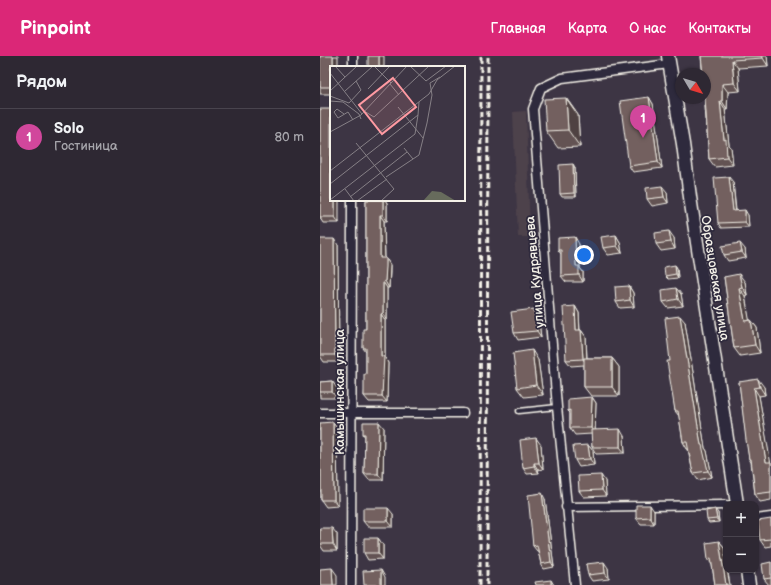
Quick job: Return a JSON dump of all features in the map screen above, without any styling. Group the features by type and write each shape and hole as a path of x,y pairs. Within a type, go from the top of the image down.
{"main road":[{"name":"Образцовская улица","path":"668,60 683,144 737,501"},
{"path":"747,573 749,585"}],"street":[{"name":"улица Кудрявцева","path":"575,585 557,407 533,109 541,88 562,78 668,60"},
{"name":"Камышинская улица","path":"351,585 352,201"},
{"path":"320,413 463,413"},
{"path":"566,507 723,505"},
{"path":"759,519 771,517"}],"lane":[{"path":"519,411 557,407"}],"shaded area":[{"path":"526,111 530,237 518,237 513,112"}],"building":[{"path":"320,56 333,56 333,66 330,66 330,87 320,87"},
{"path":"368,56 379,56 379,66 368,66"},
{"path":"701,56 762,56 763,58 732,60 734,83 722,84 722,101 720,101 724,140 726,139 727,157 709,159 705,104 711,104 711,68 702,68"},
{"path":"649,97 658,162 629,166 620,101"},
{"path":"566,98 568,130 546,131 544,99"},
{"path":"320,109 330,109 330,201 335,201 335,217 320,217"},
{"path":"573,164 574,193 560,194 559,165"},
{"path":"729,177 733,211 745,210 745,222 718,223 714,178"},
{"path":"662,186 664,197 647,199 646,188"},
{"path":"366,201 383,201 383,215 380,215 380,258 386,258 386,267 385,281 383,282 383,313 381,314 381,356 384,356 382,396 364,396 366,348 363,348 363,329 366,329"},
{"path":"669,231 671,242 656,244 655,233"},
{"path":"616,235 617,246 603,248 601,237"},
{"path":"575,237 576,266 579,266 579,275 561,276 561,250 558,250 558,238"},
{"path":"320,239 334,239 335,355 320,355"},
{"path":"740,243 742,252 724,255 722,246"},
{"path":"675,265 676,274 665,276 664,267"},
{"path":"739,274 742,287 739,288 745,321 751,320 755,345 734,348 724,277"},
{"path":"629,286 630,300 616,302 615,287"},
{"path":"676,288 678,299 663,302 662,290"},
{"path":"575,306 576,330 581,330 583,359 566,360 563,307"},
{"path":"534,309 537,331 514,333 511,312"},
{"path":"680,316 701,445 708,471 693,473 687,442 683,442 678,411 675,411 667,361 670,361 665,318"},
{"path":"532,350 536,385 517,388 513,353"},
{"path":"584,358 612,358 612,387 584,387"},
{"path":"758,379 760,387 754,388 766,462 771,462 771,492 755,494 751,459 749,459 746,440 739,382"},
{"path":"332,381 332,392 320,392 320,382"},
{"path":"592,397 591,428 570,428 570,410 568,411 568,399"},
{"path":"333,422 334,500 321,500 320,423"},
{"path":"363,422 379,422 378,474 364,474 365,434 363,434"},
{"path":"620,429 620,447 592,447 591,430"},
{"path":"536,438 539,463 534,463 534,466 523,468 520,440"},
{"path":"588,445 590,459 575,460 573,446"},
{"path":"601,475 602,490 579,491 578,476"},
{"path":"542,493 551,562 541,564 537,545 533,546 528,495"},
{"path":"636,505 650,505 650,517 636,518"},
{"path":"363,508 388,508 388,521 363,521"},
{"path":"715,509 717,519 707,520 706,511"},
{"path":"771,519 771,539 760,540 759,521"},
{"path":"320,528 332,528 333,544 320,544"},
{"path":"364,538 378,538 378,553 364,553"},
{"path":"719,541 726,585 715,585 711,558 708,559 706,543"},
{"path":"604,562 605,573 588,575 586,564"},
{"path":"771,562 771,578 764,579 762,564"},
{"path":"332,568 333,585 320,585 320,569"},
{"path":"381,570 381,585 364,585 363,571"},
{"path":"551,580 551,585 536,585 535,582"}],"railway":[{"path":"480,585 481,56"},
{"path":"487,585 488,56"}],"place":[{"name":"Solo","path":"643,138"}]}
